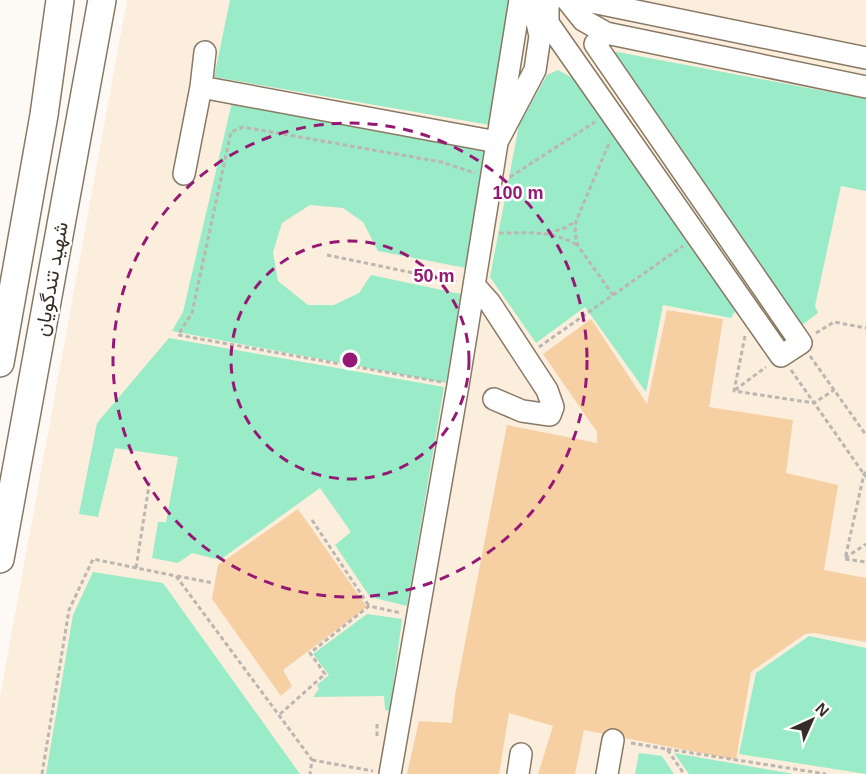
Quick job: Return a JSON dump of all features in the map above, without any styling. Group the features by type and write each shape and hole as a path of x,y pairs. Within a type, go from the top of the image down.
{"main road":[{"name":"شهید تندگویان","path":"0,363 44,115 60,0"},
{"name":"شهید تندگویان","path":"0,559 102,0"}],"lane":[{"path":"385,773 417,616 458,385 520,0"},
{"path":"497,142 535,70 540,36 530,0"},
{"path":"551,0 548,4 548,23 781,356 801,343 595,44 606,33"},
{"path":"866,58 587,1 572,6 583,20 606,33 866,87"},
{"path":"184,174 201,87 205,52"},
{"path":"201,87 497,142"},
{"path":"474,285 490,303 547,390 553,407 550,415 522,411 494,399"},
{"path":"607,774 613,740"}],"path":[{"path":"458,385 178,335 192,313 231,132 243,127 429,160 491,178 506,180 614,117"},
{"path":"578,246 575,233 576,221 614,117"},
{"path":"548,233 565,228 576,221"},
{"path":"482,232 548,233 562,236 578,246 613,295"},
{"path":"525,357 697,236"},
{"path":"327,255 474,285"},
{"path":"734,391 750,311"},
{"path":"866,328 834,322 801,343 866,435"},
{"path":"734,391 781,356 865,474 845,559"},
{"path":"734,391 814,403 834,390"},
{"path":"136,568 150,478"},
{"path":"312,520 369,606 417,616"},
{"path":"845,559 866,544"},
{"path":"42,774 69,610 93,559 213,584"},
{"path":"845,559 866,562"},
{"path":"176,576 312,759 310,774"},
{"path":"280,714 325,674 310,653 369,606"},
{"path":"613,740 826,774"},
{"path":"667,749 684,774"},
{"path":"312,759 385,773"}],"shaded area":[{"path":"127,0 866,0 866,774 0,774 0,697"}],"green space":[{"path":"230,0 511,0 490,125 214,77"},
{"path":"612,51 866,99 866,191 841,186 815,306 818,313 802,325"},
{"path":"558,70 576,80 736,310 731,318 663,305 646,392 585,307 536,343 490,277 519,125 547,75"},
{"path":"232,102 486,152 466,268 378,251 363,222 343,208 310,205 282,223 273,252 278,281 308,305 334,305 359,293 371,275 461,294 446,383 172,331 183,312"},
{"path":"169,338 444,387 407,606 370,597 335,545 351,532 320,488 220,560 192,553 178,563 152,558 158,522 166,522 178,457 115,448 98,517 79,514 97,423"},
{"path":"93,572 163,583 300,774 46,774 73,615"},
{"path":"367,614 402,619 390,711 385,710 384,696 313,697 319,689 317,685 329,675 313,654"},
{"path":"809,636 866,648 866,774 739,754 756,673"},
{"path":"639,753 662,756 674,774 635,774"},
{"path":"674,753 794,774 689,774"}],"building":[{"path":"667,310 723,319 709,407 793,420 786,473 838,485 824,570 866,578 866,642 814,633 805,634 751,672 736,760 584,730 575,774 538,774 553,726 509,713 499,774 407,774 419,721 452,723 455,695 507,425 597,443 597,432 543,354 591,319 647,404"},
{"path":"298,509 367,607 283,670 292,686 281,696 212,599 218,565"}]}
